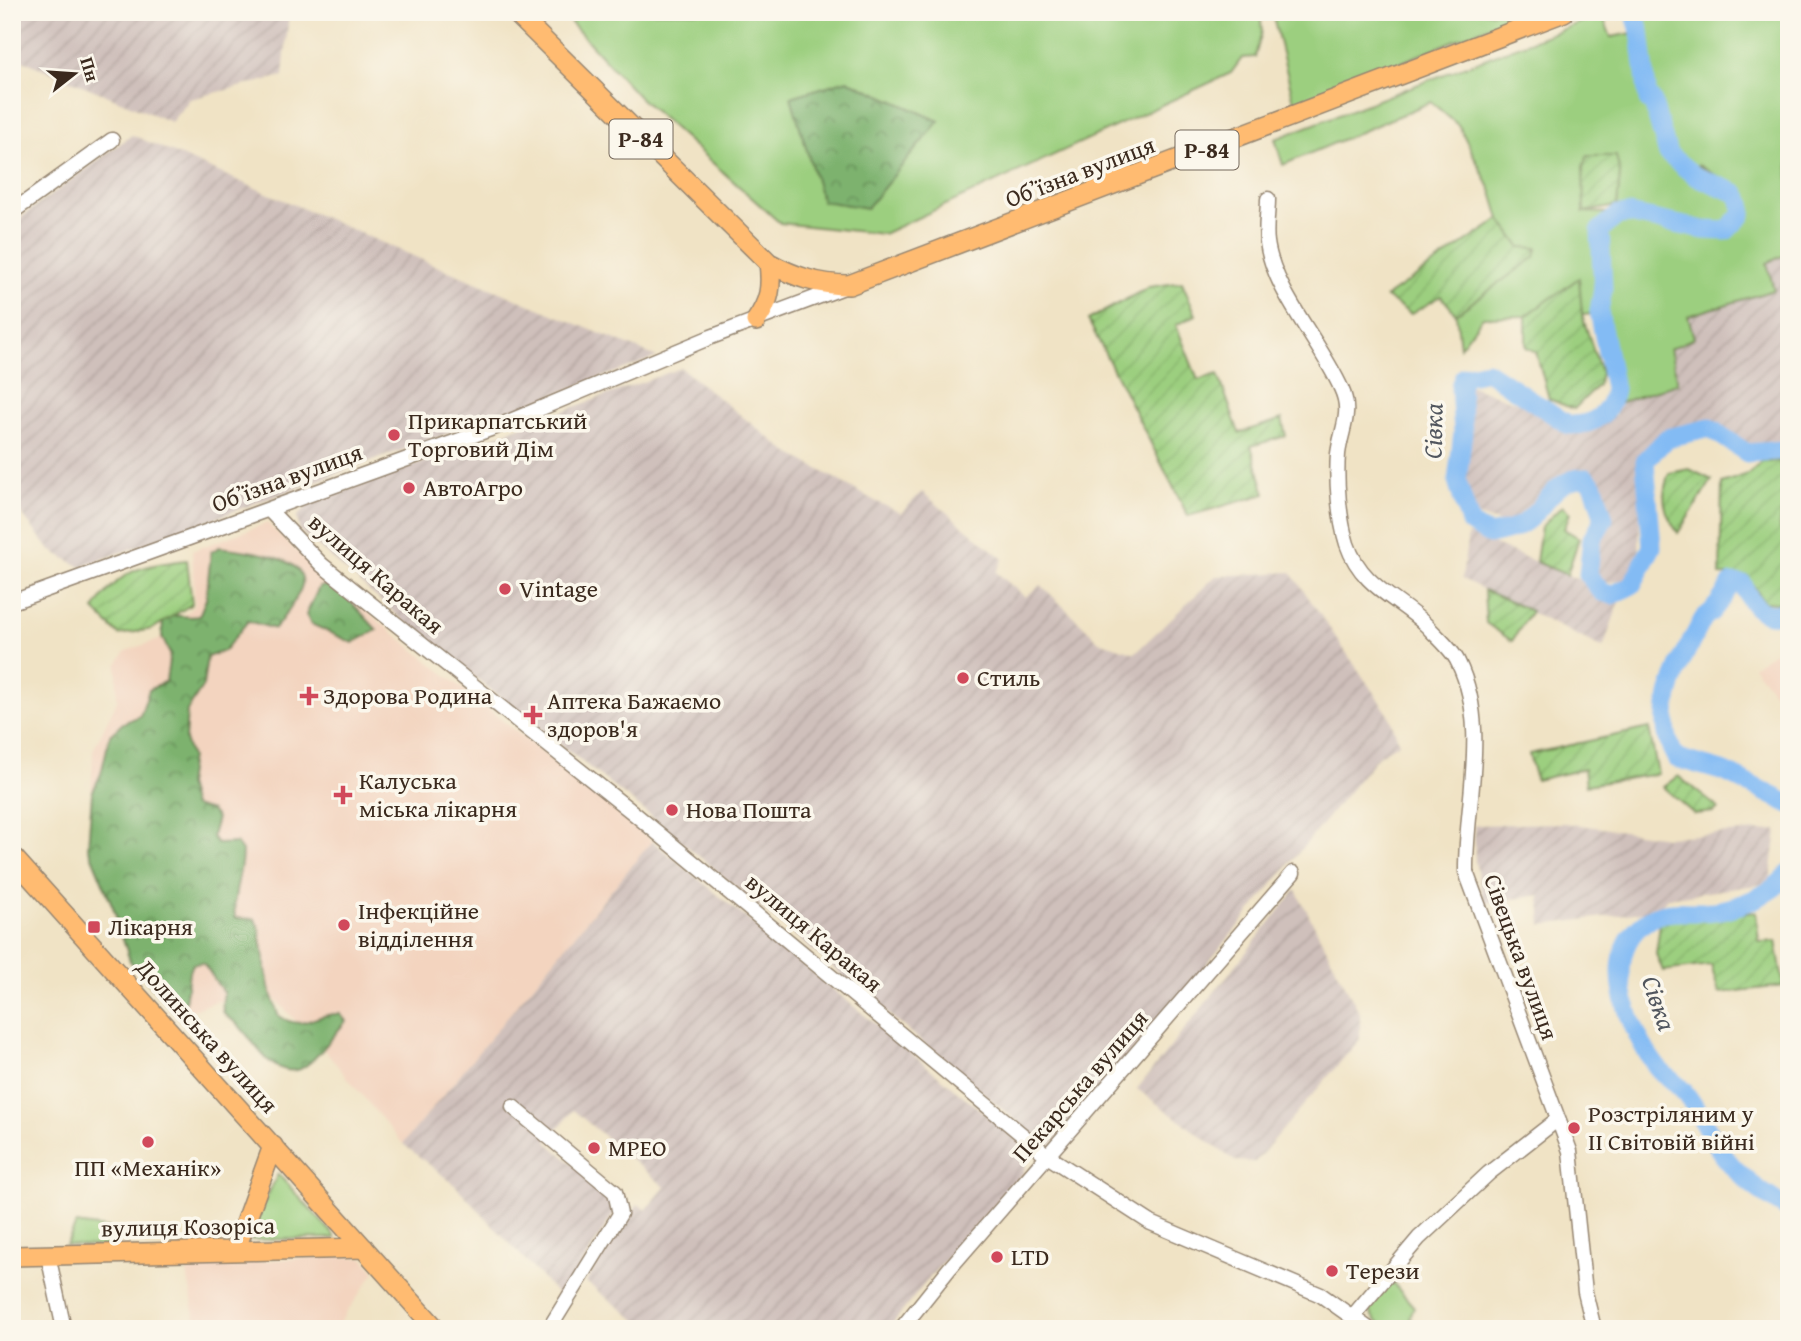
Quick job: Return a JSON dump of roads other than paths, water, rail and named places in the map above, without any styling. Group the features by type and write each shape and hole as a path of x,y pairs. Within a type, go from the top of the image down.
{"main road":[{"name":"Обʼїзна вулиця","path":"515,12 769,263 825,285 849,285 1564,12"},
{"path":"756,321 767,306 771,291 769,263"},
{"name":"Долинська вулиця","path":"12,856 436,1329"},
{"path":"235,1251 273,1146"},
{"name":"вулиця Козоріса","path":"12,1256 364,1248"}],"street":[{"path":"12,212 112,140"},
{"name":"Сівецька вулиця","path":"1268,199 1267,243 1283,288 1342,389 1349,415 1338,454 1340,502 1347,543 1370,580 1388,598 1424,624 1457,660 1467,686 1475,735 1465,836 1466,872 1570,1151 1576,1184 1585,1292 1594,1329"},
{"name":"Обʼїзна вулиця","path":"12,602 270,511 496,427 849,285"},
{"name":"вулиця Каракая","path":"270,511 322,565 626,807 1049,1157 1151,1223 1321,1295 1369,1329"},
{"name":"Пекарська вулиця","path":"901,1329 1293,873"},
{"path":"513,1107 615,1192 620,1204 620,1214 549,1329"},
{"path":"1353,1316 1419,1238 1489,1173 1558,1119"},
{"path":"48,1255 64,1329"}],"waterway":[{"name":"Сівка","path":"1634,12 1640,31 1648,100 1652,100 1668,154 1695,176 1736,193 1742,203 1742,215 1726,231 1704,230 1629,214 1618,215 1600,230 1603,289 1599,311 1614,388 1610,404 1594,420 1569,425 1487,371 1464,376 1460,386 1463,433 1457,481 1470,523 1489,535 1510,530 1530,518 1554,491 1568,481 1586,478 1594,486 1604,519 1592,539 1588,575 1602,592 1612,595 1632,585 1652,547 1645,461 1667,438 1710,428 1747,453 1789,450"},
{"name":"Сівка","path":"1789,609 1780,613 1766,613 1750,599 1743,584 1732,583 1716,607 1703,619 1685,653 1671,688 1666,723 1676,758 1725,772 1789,804"},
{"name":"Сівка","path":"1789,872 1773,888 1739,905 1716,911 1669,912 1648,920 1633,934 1624,952 1621,971 1628,1013 1646,1051 1657,1067 1685,1093 1731,1165 1754,1186 1789,1210"}],"place":[{"name":"Прикарпатський Торговий Дім","path":"394,435"},
{"name":"АвтоАгро","path":"409,488"},
{"name":"Vintage","path":"505,589"},
{"name":"Стиль","path":"963,678"},
{"name":"Здорова Родина","path":"309,696"},
{"name":"Аптека Бажаємо здоров'я","path":"533,715"},
{"name":"Калуська міська лікарня","path":"343,795"},
{"name":"Нова Пошта","path":"672,810"},
{"name":"Інфекційне відділення","path":"344,925"},
{"name":"Лікарня","path":"94,927"},
{"name":"Розстріляним у II Світовій війні","path":"1574,1128"},
{"name":"ПП «Механік»","path":"148,1142"},
{"name":"МРЕО","path":"594,1148"},
{"name":"LTD","path":"997,1257"},
{"name":"Терези","path":"1332,1271"}]}
